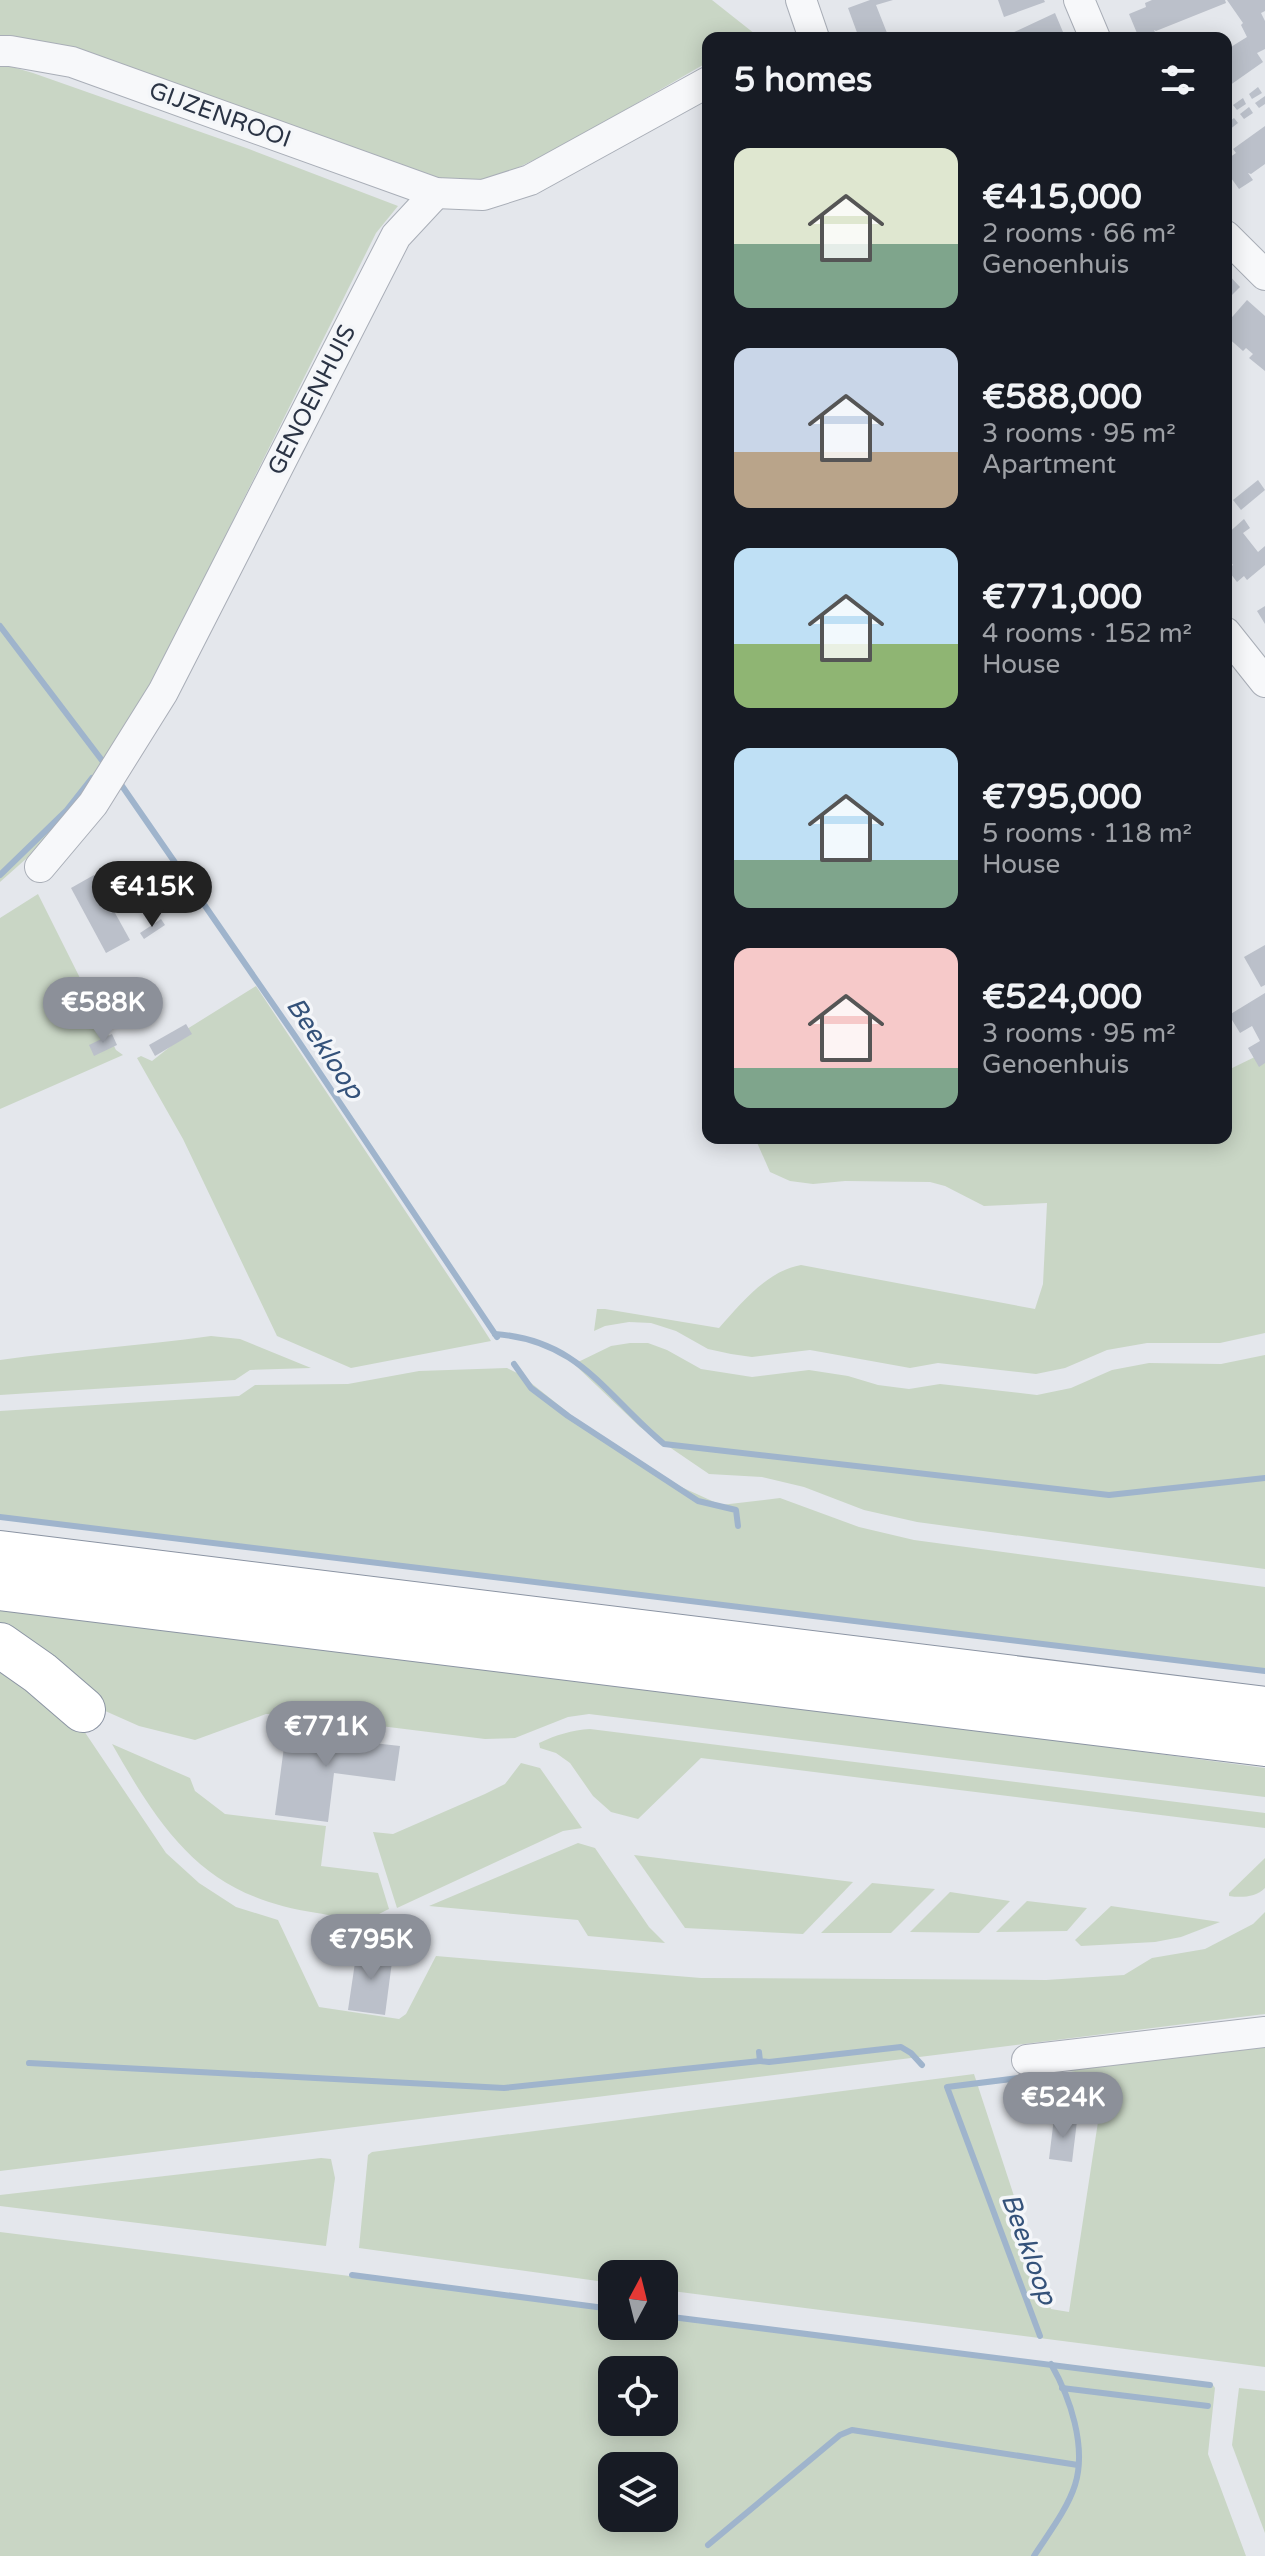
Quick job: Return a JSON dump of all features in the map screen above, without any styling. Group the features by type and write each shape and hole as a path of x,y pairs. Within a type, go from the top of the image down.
{"highway":[{"path":"0,1553 1265,1709"},
{"path":"0,1588 1265,1744"},
{"path":"0,1645 40,1673 83,1710"}],"street":[{"path":"1079,0 1092,32"},
{"name":"GIJZENROOI","path":"0,51 72,62 436,193"},
{"path":"436,193 483,195 530,180 702,85"},
{"name":"GENOENHUIS","path":"40,867 93,804 163,692 396,236 436,193"},
{"path":"1232,242 1265,275"},
{"path":"1232,641 1265,682"},
{"path":"1027,2060 1265,2032"}],"green space":[{"path":"0,0 712,0 752,32 702,32 702,65 561,147 479,186 455,189 0,37"},
{"path":"0,66 33,73 249,149 398,206 376,233 142,703 105,759 36,850 0,882"},
{"path":"38,894 116,1050 123,1055 0,1109 0,918"},
{"path":"256,986 491,1341 351,1368 277,1336 183,1139 137,1058 141,1056 152,1061 171,1046 171,1039"},
{"path":"1265,1052 1265,1333 1220,1343 1147,1343 1107,1350 1065,1368 1036,1374 938,1363 910,1368 810,1350 752,1357 708,1349 676,1331 651,1323 629,1322 594,1331 597,1309 719,1328 766,1281 801,1265 1035,1309 1043,1284 1047,1203 984,1206 945,1186 930,1182 845,1181 813,1184 790,1181 770,1172 758,1144 1232,1144 1232,1068"},
{"path":"211,1336 240,1339 311,1368 250,1370 235,1380 0,1395 0,1360"},
{"path":"648,1343 701,1369 752,1377 809,1370 909,1389 940,1384 1037,1395 1071,1388 1112,1370 1149,1363 1221,1364 1265,1355 1265,1569 917,1522 864,1510 804,1487 762,1477 709,1474 640,1427 574,1364 611,1346"},
{"path":"507,1368 521,1375 600,1438 668,1481 721,1505 780,1498 859,1527 914,1540 1265,1587 1265,1670 0,1519 0,1411 239,1396 255,1385 348,1384 419,1371"},
{"path":"0,1609 721,1696 1265,1768 1265,1797 589,1714 568,1717 515,1738 485,1739 266,1714 195,1740 139,1726 85,1702 0,1638"},
{"path":"0,1653 78,1722 166,1853 199,1883 236,1907 278,1920 319,2007 399,2019 406,2014 436,1956 701,1978 1046,1980 1124,1975 1152,1958 1205,1949 1253,1924 1265,1912 1265,2014 0,2171"},
{"path":"590,1729 1265,1813 1265,1828 701,1758 638,1819 611,1812 593,1796 570,1763 556,1753 540,1748 539,1743 552,1738"},
{"path":"112,1744 190,1778 195,1791 225,1814 326,1826 321,1866 378,1873 389,1909 372,1917 348,1919 278,1905 245,1893 192,1857 170,1833 150,1807"},
{"path":"521,1763 540,1768 582,1828 563,1831 397,1908 373,1832 393,1834 485,1794 505,1784"},
{"path":"578,1843 595,1848 649,1927 665,1943 588,1936 578,1920 429,1906"},
{"path":"634,1855 853,1882 803,1934 685,1928"},
{"path":"1265,1858 1265,1888 1248,1896 1229,1896 1229,1893"},
{"path":"872,1883 935,1889 891,1933 821,1933"},
{"path":"950,1892 1010,1901 979,1933 910,1932"},
{"path":"1027,1901 1087,1908 1067,1931 996,1932"},
{"path":"1111,1906 1220,1922 1181,1937 1155,1942 1081,1946 1075,1940"},
{"path":"1265,2039 1265,2367 678,2292 678,2260 598,2260 598,2281 359,2248 368,2155 372,2152 974,2074 1051,2309 1069,2312 1105,2076 1038,2067"},
{"path":"331,2159 335,2178 326,2246 0,2206 0,2195"},
{"path":"0,2232 598,2307 598,2340 678,2340 678,2318 1213,2385 1208,2454 1246,2556 0,2556"},
{"path":"1239,2388 1265,2391 1265,2533 1232,2445"}],"building":[{"path":"870,0 893,0 876,5 887,32 857,32 848,8"},
{"path":"998,0 1044,0 1045,2 1004,17"},
{"path":"1152,0 1225,0 1226,3 1155,32 1136,32 1129,14 1146,7 1145,3"},
{"path":"1227,0 1265,0 1265,11 1261,13 1265,21 1265,49 1257,53 1263,62 1232,84 1232,46 1247,37 1241,25 1243,23"},
{"path":"1055,13 1063,32 1014,32"},
{"path":"1258,87 1262,93 1252,99 1249,94"},
{"path":"1265,96 1265,104 1259,108 1255,103"},
{"path":"1243,98 1246,104 1237,110 1233,105"},
{"path":"1249,107 1253,113 1244,119 1240,114"},
{"path":"1265,126 1265,164 1248,173 1253,180 1239,189 1232,179 1232,156 1236,153 1233,149"},
{"path":"1232,278 1240,287 1232,295"},
{"path":"1247,300 1265,316 1265,371 1249,358 1253,354 1246,348 1243,351 1232,341 1232,317"},
{"path":"1258,480 1265,490 1241,510 1233,500"},
{"path":"1244,519 1250,528 1243,533 1258,552 1265,546 1265,565 1247,580 1244,576 1237,582 1232,576 1232,530"},
{"path":"1265,606 1265,624 1257,611"},
{"path":"94,875 130,940 106,953 71,888"},
{"path":"161,919 165,925 144,939 140,933"},
{"path":"1265,945 1265,985 1261,987 1244,957"},
{"path":"1265,993 1265,1063 1259,1067 1248,1048 1260,1041 1252,1026 1240,1033 1232,1020 1232,1013"},
{"path":"186,1024 192,1034 155,1056 149,1045"},
{"path":"112,1034 117,1045 94,1056 89,1045"},
{"path":"287,1724 339,1730 338,1739 400,1746 395,1781 334,1773 328,1822 275,1815"},
{"path":"357,1949 393,1954 385,2015 348,2010"},
{"path":"1054,2118 1077,2121 1072,2162 1049,2159"}],"waterway":[{"name":"Beekloop","path":"0,626 104,763 102,767"},
{"path":"0,875 66,811 92,778"},
{"name":"Beekloop","path":"120,783 497,1337"},
{"path":"495,1334 524,1338 570,1359 607,1389 664,1444 1109,1495 1265,1478"},
{"name":"Beekloop","path":"514,1364 531,1388 568,1416 698,1501 736,1510 738,1526"},
{"path":"0,1517 1265,1671"},
{"name":"Beekloop","path":"759,2052 760,2061 769,2062 901,2047 922,2065"},
{"path":"29,2063 504,2088 760,2061"},
{"name":"Beekloop","path":"1040,2336 947,2087 1059,2073"},
{"path":"352,2275 598,2307"},
{"path":"678,2318 1210,2385"},
{"name":"Beekloop","path":"1034,2556 1067,2504 1078,2470 1075,2423 1051,2364"},
{"path":"1062,2388 1208,2406"},
{"path":"708,2545 840,2435 852,2430 1078,2465"}]}
